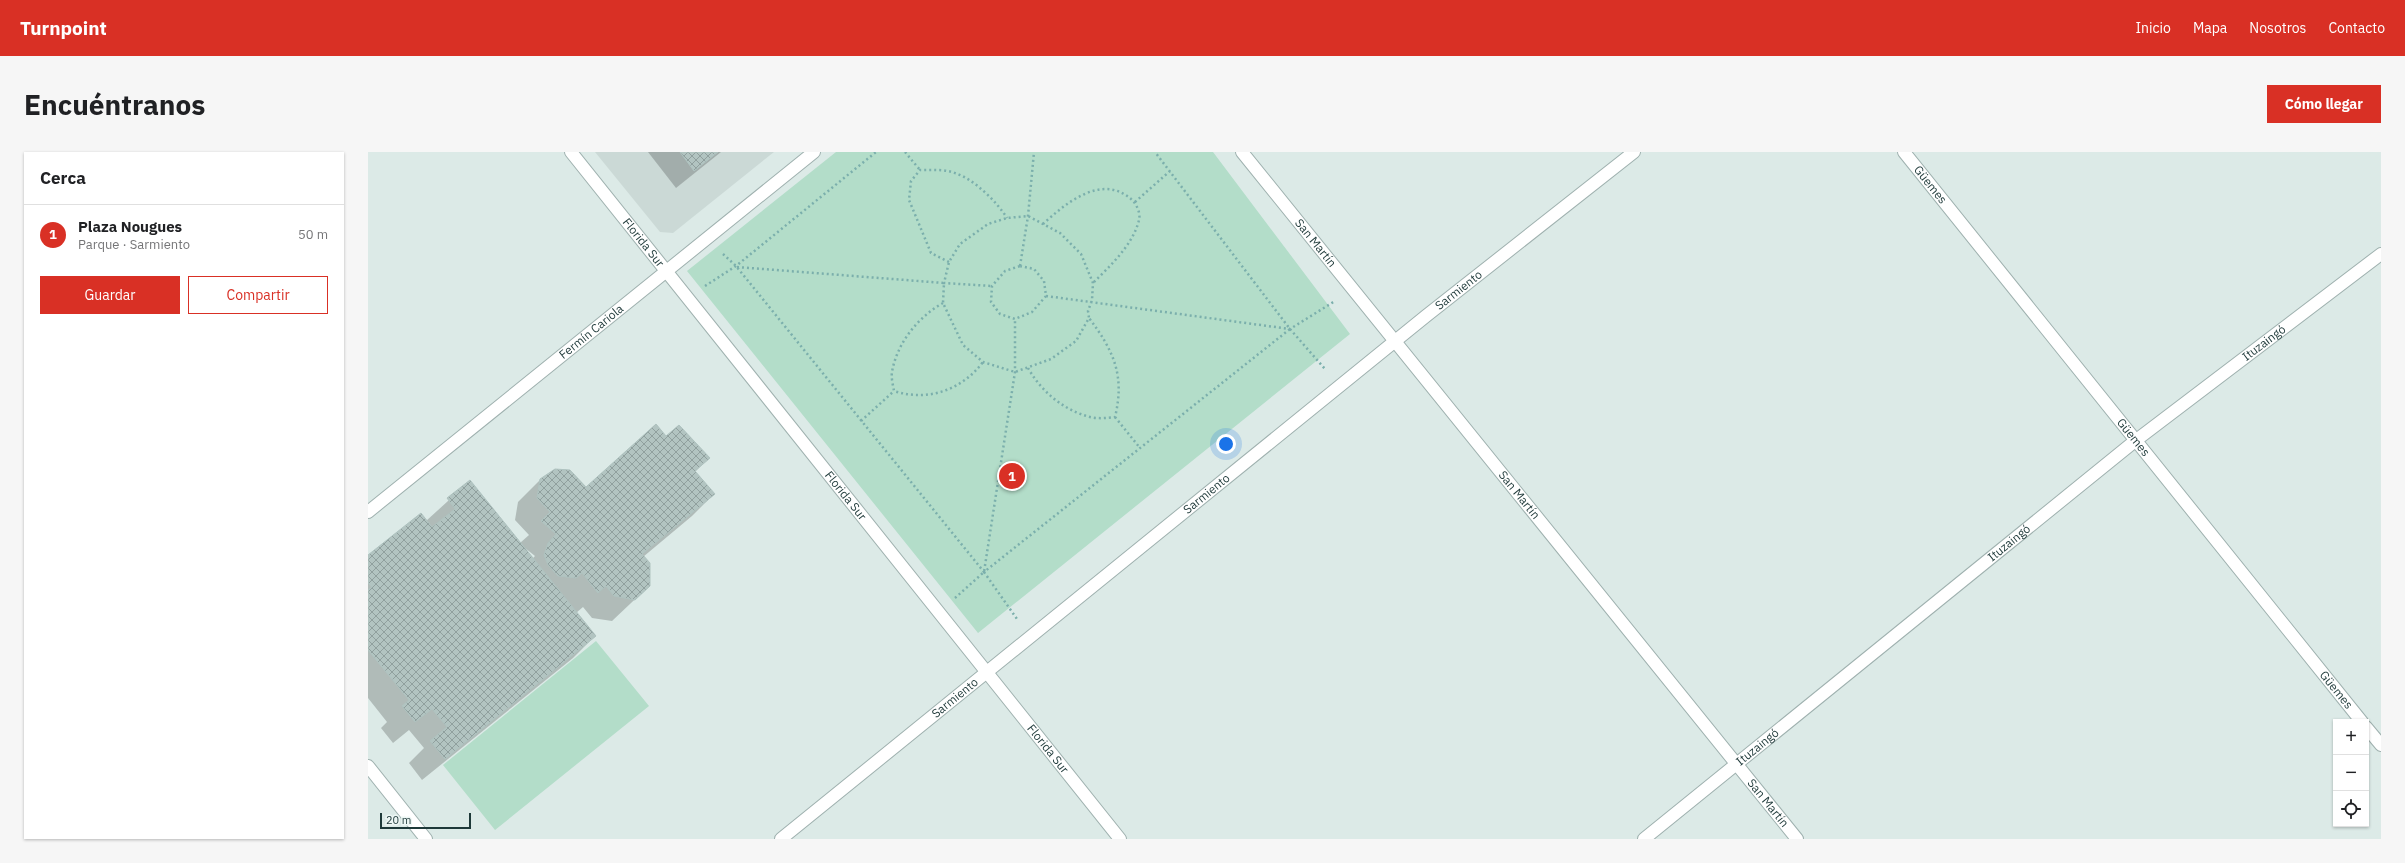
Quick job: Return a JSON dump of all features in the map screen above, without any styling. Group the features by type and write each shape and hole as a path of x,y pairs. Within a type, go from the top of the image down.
{"street":[{"name":"Florida Sur","path":"571,152 1120,839"},
{"name":"Fermín Cariola","path":"368,512 814,152"},
{"name":"San Martín","path":"1242,152 1394,343 1797,839"},
{"name":"Sarmiento","path":"782,839 1394,343 1634,152"},
{"name":"Güemes","path":"1904,152 2360,719"},
{"name":"Ituzaingó","path":"1644,839 2135,441 2381,254"},
{"path":"2369,731 2381,745"},
{"path":"368,766 426,839"}],"path":[{"path":"688,298 736,266 876,152"},
{"path":"905,152 920,170"},
{"path":"1020,266 1028,216 1034,152"},
{"path":"1155,152 1290,329 1341,387"},
{"path":"920,170 937,170 956,173 998,203 1007,218"},
{"path":"920,170 911,181 909,200 931,253 949,262"},
{"path":"1135,202 1170,172"},
{"path":"1043,224 1068,202 1100,189 1127,195 1135,202 1140,218 1133,236 1093,283"},
{"path":"1089,318 1076,341 1051,359 1015,372 983,362 963,345 943,303 944,283 949,262 960,244 973,234 988,224 1007,218 1028,216 1072,243 1081,254 1093,283 1092,300 1088,311 1089,318 1105,340 1119,376 1120,396 1115,418"},
{"path":"736,266 992,286"},
{"path":"736,266 984,572 1030,638"},
{"path":"1020,266 1034,269 1044,282 1046,296 1032,312 1015,319 1000,314 991,302 992,286 1005,271 1020,266"},
{"path":"939,612 984,572 1290,329 1352,290"},
{"path":"1046,296 1092,300 1290,329"},
{"path":"894,391 891,373 906,339 927,312 943,303"},
{"path":"984,572 1015,372 1015,319"},
{"path":"894,391 906,395 924,396 956,386 972,376 983,362"},
{"path":"1028,368 1038,386 1070,409 1091,418 1115,418"},
{"path":"861,421 894,391"},
{"path":"1115,418 1140,448"}],"shaded area":[{"path":"595,152 774,152 673,233 660,232"}],"green space":[{"path":"836,152 1213,152 1350,334 978,633 687,271"},
{"path":"596,641 649,706 495,830 443,765"}],"building":[{"path":"680,152 718,152 694,171"},
{"path":"656,424 666,436 679,425 710,458 695,471 715,494 642,554 650,563 650,586 635,600 614,596 606,586 598,593 582,573 576,578 558,576 548,565 544,555 548,543 556,534 541,521 550,512 537,498 540,479 555,469 570,470 586,487"},
{"path":"470,480 596,636 445,759 430,741 447,727 432,709 415,722 402,706 409,700 368,650 368,590 372,587 368,583 368,555 421,513 432,527 455,509 447,498"}],"place":[{"name":"Plaza Nougues","path":"1012,476"}]}
